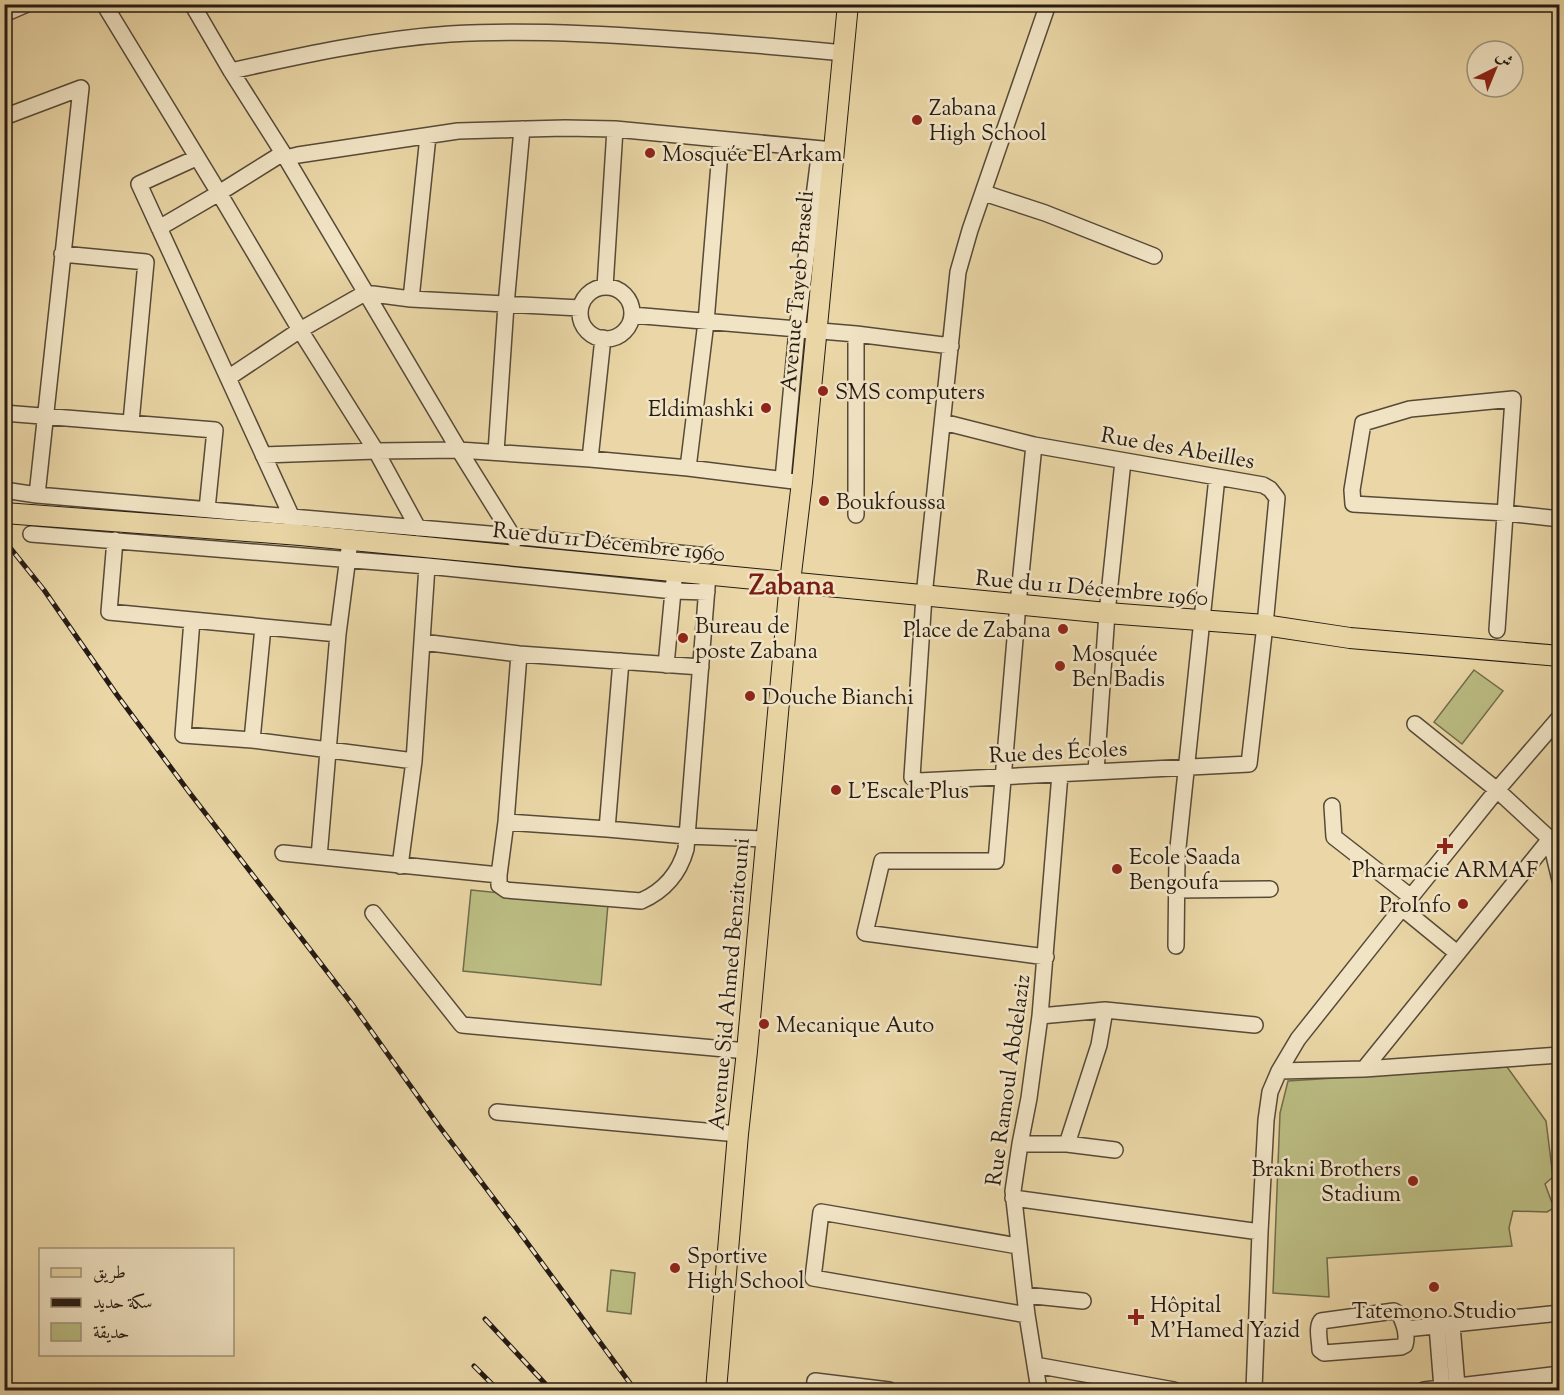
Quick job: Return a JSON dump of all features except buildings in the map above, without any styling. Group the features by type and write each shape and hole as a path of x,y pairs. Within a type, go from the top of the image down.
{"main road":[{"name":"Avenue Tayeb Braseli","path":"790,582 793,481 807,330 827,150 844,53 848,4"},
{"name":"Rue du 11 Décembre 1960","path":"4,513 300,535 349,550 528,557 674,581 708,575 1107,613 1265,625 1350,638 1560,656"},
{"name":"Avenue Sid Ahmed Benzitouni","path":"716,1390 790,582"},
{"name":"Rue du 11 Décembre 1960","path":"1350,638 1393,634 1560,644"},
{"name":"Rue du 11 Décembre 1960","path":"1350,638 1393,649 1560,665"}],"street":[{"path":"4,14 27,4"},
{"path":"104,4 300,330 376,451 418,528"},
{"path":"192,4 459,450 512,536 528,557"},
{"path":"924,596 958,272 970,230 1048,4"},
{"path":"231,71 320,51 449,34 482,33 587,33 844,53"},
{"path":"4,117 81,88 37,495"},
{"path":"496,452 506,305 522,129"},
{"path":"159,228 284,156 458,131 615,129 827,150"},
{"path":"604,287 615,129"},
{"path":"411,299 428,136"},
{"path":"688,468 706,322 721,141"},
{"path":"196,158 139,184 300,535"},
{"path":"984,193 1045,213 1154,256"},
{"path":"62,254 146,262 131,422"},
{"path":"604,287 621,292 631,306 630,323 619,335 612,338 603,338 590,333 585,328 580,315 583,300 589,293 604,287"},
{"path":"228,378 300,330 365,293 411,299 580,308"},
{"path":"632,315 856,334 951,346"},
{"path":"856,334 856,515"},
{"path":"590,459 603,338"},
{"path":"1497,630 1506,513 1513,399 1410,409 1363,423 1352,490 1353,504 1506,513 1560,519"},
{"path":"4,413 215,430 207,508"},
{"name":"Rue des Abeilles","path":"943,422 1034,445 1263,485 1270,489 1277,498 1265,625"},
{"path":"1034,445 996,861 882,861 865,933 1046,957"},
{"path":"263,455 459,450 688,468 793,481"},
{"path":"1096,771 1107,613 1123,461"},
{"path":"1176,946 1177,857 1217,477"},
{"path":"4,490 37,495 512,536 708,575 686,849 680,867 662,890 641,901 506,890 499,885 519,654"},
{"path":"31,534 349,550 427,566 674,581 666,665"},
{"path":"116,540 109,612 338,634"},
{"path":"319,856 338,634 349,550"},
{"path":"400,866 414,762 427,566"},
{"name":"Rue des Écoles","path":"924,596 912,777 919,781 1249,764 1265,625"},
{"path":"192,620 183,735 252,740 414,762"},
{"path":"252,740 263,627"},
{"path":"422,642 519,654 701,667"},
{"path":"607,829 621,661"},
{"path":"1254,1390 1268,1103 1279,1071 1298,1039 1497,790 1560,717"},
{"path":"1415,723 1555,838 1560,880"},
{"name":"Rue Ramoul Abdelaziz","path":"1039,1390 1027,1315 1013,1198 1040,1016 1060,774"},
{"path":"1332,806 1334,837 1407,902 1457,952"},
{"path":"506,822 687,836 765,839"},
{"path":"1364,1068 1457,952 1555,838"},
{"path":"283,853 499,875"},
{"path":"1177,890 1270,889"},
{"path":"373,914 462,1025 747,1051"},
{"path":"1040,1016 1105,1010 1255,1025"},
{"path":"1067,1144 1099,1045 1105,1010"},
{"path":"1279,1071 1364,1068 1560,1055"},
{"path":"497,1112 738,1134"},
{"path":"1020,1144 1067,1144 1115,1150"},
{"path":"1013,1198 1260,1232"},
{"path":"1018,1246 821,1212 813,1278 1027,1315"},
{"path":"1025,1294 1083,1301"},
{"path":"1394,1311 1400,1315 1406,1329 1407,1340 1401,1347 1324,1353 1320,1350 1318,1328 1322,1322 1394,1311"},
{"path":"1406,1329 1560,1313"},
{"path":"1444,1325 1451,1388"},
{"path":"1035,1365 1174,1390"},
{"path":"1424,1390 1560,1374"},
{"path":"814,1390 815,1381 889,1390"}],"green space":[{"path":"1474,670 1503,691 1462,744 1434,722"},
{"path":"471,890 608,904 601,985 463,971"},
{"name":"Brakni Brothers Stadium","path":"1507,1067 1546,1121 1553,1177 1545,1184 1554,1208 1547,1212 1513,1211 1509,1228 1512,1246 1327,1258 1329,1297 1273,1293 1280,1113 1288,1081"},
{"path":"611,1270 635,1273 631,1314 607,1311"}],"railway":[{"path":"4,540 44,590 117,695 189,792 352,1004 439,1126 635,1390"},
{"path":"485,1319 551,1390"},
{"path":"474,1366 498,1390"}],"place":[{"name":"Zabana High School","path":"917,120"},
{"name":"Mosquée El Arkam","path":"650,153"},
{"name":"SMS computers","path":"823,391"},
{"name":"Eldimashki","path":"766,408"},
{"name":"Boukfoussa","path":"824,501"},
{"name":"Place de Zabana","path":"1063,629"},
{"name":"Bureau de poste Zabana","path":"683,638"},
{"name":"Mosquée Ben Badis","path":"1060,666"},
{"name":"Douche Bianchi","path":"750,696"},
{"name":"L'Escale Plus","path":"836,790"},
{"name":"Pharmacie ARMAF","path":"1445,846"},
{"name":"Ecole Saada Bengoufa","path":"1117,869"},
{"name":"ProInfo","path":"1463,904"},
{"name":"Mecanique Auto","path":"764,1024"},
{"name":"Brakni Brothers Stadium","path":"1413,1181"},
{"name":"Sportive High School","path":"675,1268"},
{"name":"Tatemono Studio","path":"1434,1287"},
{"name":"Hôpital M'Hamed Yazid","path":"1136,1317"}],"district":[{"name":"Zabana","path":"792,584"}]}
